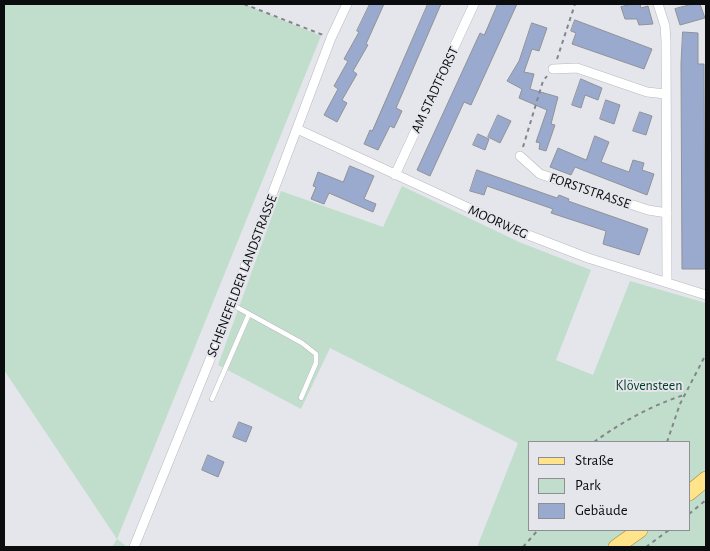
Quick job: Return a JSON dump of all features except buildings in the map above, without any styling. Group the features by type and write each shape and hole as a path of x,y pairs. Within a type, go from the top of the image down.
{"main road":[{"path":"690,492 706,479"},
{"path":"616,547 639,531"}],"street":[{"name":"SCHENEFELDER LANDSTRASSE","path":"134,547 231,304 331,38 347,4"},
{"name":"AM STADTFORST","path":"395,175 474,4"},
{"path":"658,4 665,26 666,41 667,282"},
{"path":"553,69 577,68 647,92 666,94"},
{"name":"MOORWEG","path":"297,129 523,233 588,258 706,295"},
{"name":"FORSTSTRASSE","path":"520,156 540,174 648,210 667,212"}],"lane":[{"path":"231,304 302,343 316,354 316,363 301,398"},
{"path":"212,399 249,314"}],"path":[{"path":"244,4 331,38"},
{"path":"520,156 543,81 553,69 575,4"},
{"path":"667,441 684,396 706,354"},
{"path":"595,441 621,422 661,403 684,396"},
{"path":"690,513 706,500"},
{"path":"523,547 537,531"},
{"path":"646,547 667,531"}],"green space":[{"path":"4,4 244,4 321,36 117,539 4,370"},
{"name":"Klövensteen","path":"402,186 519,242 591,270 556,360 593,375 630,281 706,303 706,547 477,547 518,443 330,348 301,409 218,365 281,191 383,227"},
{"path":"117,539 127,547 112,547"}]}
